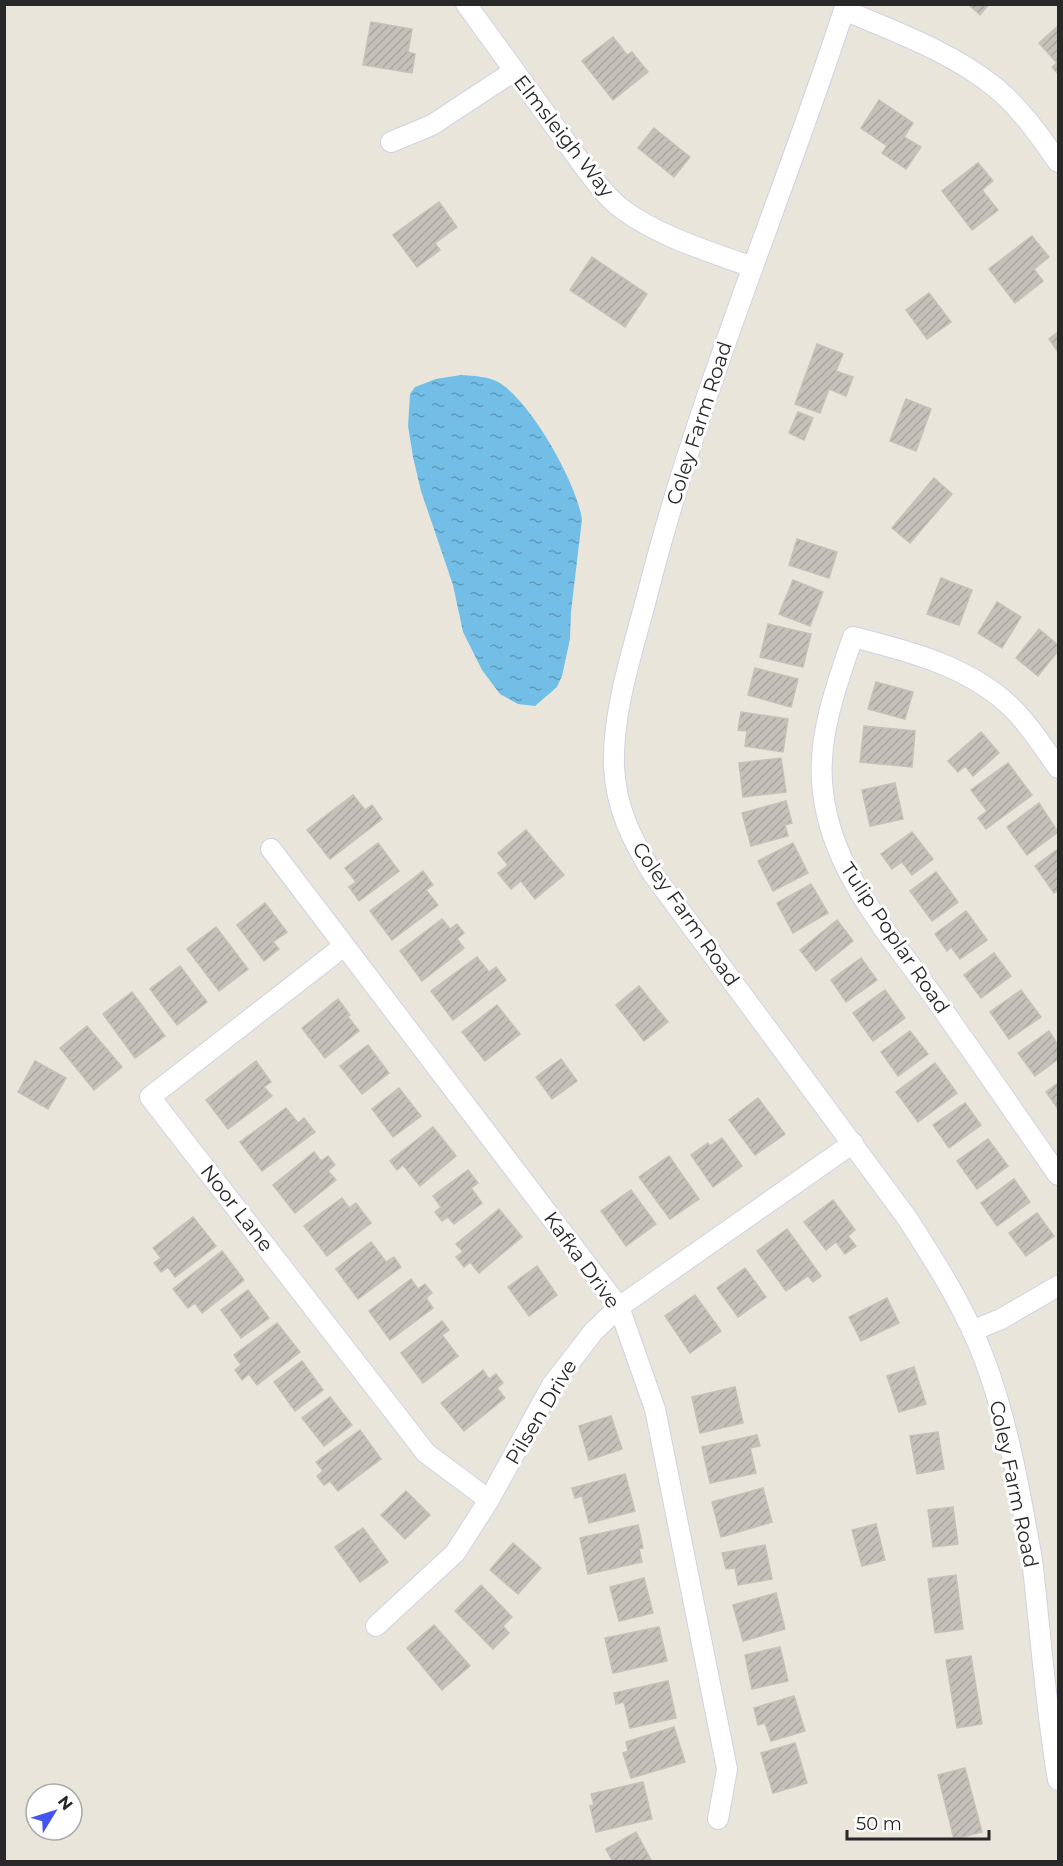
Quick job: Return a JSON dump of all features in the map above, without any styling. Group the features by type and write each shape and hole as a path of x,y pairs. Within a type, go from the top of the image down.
{"street":[{"name":"Elmsleigh Way","path":"466,4 585,168 604,192 621,208 689,244 752,267"},
{"path":"845,7 954,60 996,88 1019,110 1059,162"},
{"name":"Coley Farm Road","path":"845,7 678,480 628,671 616,728 615,786 626,826 653,874 907,1218 936,1262 972,1331 985,1361 1000,1408 1018,1485 1033,1565 1053,1749 1059,1780"},
{"path":"391,142 432,126 514,71"},
{"name":"Tulip Poplar Road","path":"1059,768 1013,709 974,680 929,659 853,637 836,686 823,745 822,791 827,816 841,860 887,932 1059,1175"},
{"name":"Kafka Drive","path":"271,849 619,1307 655,1409 727,1769 718,1819"},
{"name":"Noor Lane","path":"344,946 150,1096 426,1453 489,1500"},
{"name":"Pilsen Drive","path":"376,1626 455,1553 489,1500 552,1385 594,1331 619,1307 853,1143"},
{"path":"972,1331 1059,1286"}],"water":[{"path":"461,375 494,380 511,392 524,406 561,464 578,503 582,519 570,639 562,676 557,687 535,706 518,704 500,694 482,670 463,632 453,585 421,491 413,457 408,426 410,394 415,387 436,379"}],"building":[{"path":"968,4 989,4 980,15"},
{"path":"371,22 412,29 408,52 415,54 412,73 363,65"},
{"path":"1058,26 1058,74 1052,67 1057,63 1039,43"},
{"path":"613,37 627,55 632,52 648,72 613,100 582,61"},
{"path":"879,100 913,123 904,137 921,147 906,169 882,153 887,146 861,128"},
{"path":"654,128 690,157 674,177 638,148"},
{"path":"978,163 993,181 982,190 998,210 972,230 942,191"},
{"path":"439,202 457,227 435,243 440,250 417,267 393,235"},
{"path":"1032,236 1049,257 1034,269 1043,281 1015,303 989,269"},
{"path":"592,257 647,294 625,327 570,290"},
{"path":"929,293 951,322 927,339 906,310"},
{"path":"1058,332 1058,352 1049,339"},
{"path":"817,344 843,354 836,371 853,377 846,396 829,389 820,413 795,404"},
{"path":"906,399 931,409 916,451 890,441"},
{"path":"798,412 813,418 804,440 789,433"},
{"path":"934,478 952,494 910,543 892,528"},
{"path":"797,539 837,552 829,578 789,565"},
{"path":"941,578 972,590 959,625 927,614"},
{"path":"793,580 823,592 810,626 779,614"},
{"path":"997,602 1021,617 1002,648 978,633"},
{"path":"768,624 811,634 803,667 760,657"},
{"path":"1039,629 1058,645 1058,651 1038,676 1016,658"},
{"path":"755,668 798,679 791,707 748,695"},
{"path":"876,682 913,692 905,719 868,709"},
{"path":"741,712 788,719 783,752 745,746 747,731 738,730"},
{"path":"864,726 915,731 912,767 860,762"},
{"path":"981,732 999,753 973,776 965,766 958,772 948,761"},
{"path":"781,758 786,792 743,797 739,763"},
{"path":"1008,763 1032,795 986,829 978,818 987,811 971,790"},
{"path":"895,783 903,819 870,826 862,790"},
{"path":"353,795 365,810 372,805 382,819 330,859 307,830"},
{"path":"786,801 792,823 785,825 788,836 751,846 742,813"},
{"path":"1039,803 1058,832 1027,855 1007,827"},
{"path":"526,830 564,875 535,899 521,881 511,889 498,873 508,865 498,853"},
{"path":"912,832 933,859 912,875 902,862 892,869 881,854"},
{"path":"378,843 399,871 359,901 349,887 356,882 345,868"},
{"path":"793,843 808,873 773,891 758,861"},
{"path":"1058,849 1058,890 1054,893 1035,866"},
{"path":"423,871 433,885 426,890 438,905 392,940 370,911"},
{"path":"936,872 958,902 932,921 910,891"},
{"path":"811,884 828,913 793,933 777,903"},
{"path":"265,903 287,932 273,942 279,949 264,961 237,925"},
{"path":"966,911 987,940 960,959 951,947 947,951 935,934"},
{"path":"442,919 450,929 457,924 464,933 457,939 464,948 422,981 400,951"},
{"path":"837,920 853,941 816,971 800,950"},
{"path":"216,927 248,969 219,991 187,949"},
{"path":"994,953 1011,976 981,998 964,975"},
{"path":"477,957 489,972 496,967 506,980 453,1020 431,991"},
{"path":"861,958 877,980 846,1002 831,980"},
{"path":"180,966 207,1002 177,1025 150,989"},
{"path":"639,986 668,1022 644,1041 616,1005"},
{"path":"885,990 905,1018 873,1041 853,1013"},
{"path":"1021,990 1041,1017 1009,1039 990,1012"},
{"path":"132,992 165,1036 135,1058 103,1014"},
{"path":"338,999 359,1031 325,1058 302,1028"},
{"path":"497,1005 520,1034 485,1061 462,1032"},
{"path":"87,1026 122,1067 94,1090 60,1048"},
{"path":"910,1031 928,1054 898,1076 881,1052"},
{"path":"1049,1031 1058,1045 1058,1059 1035,1076 1018,1053"},
{"path":"368,1045 389,1073 362,1094 340,1066"},
{"path":"561,1059 577,1081 552,1099 536,1077"},
{"path":"35,1061 66,1078 48,1109 18,1092"},
{"path":"256,1061 271,1082 264,1087 272,1096 228,1129 206,1100"},
{"path":"935,1063 957,1093 918,1122 896,1092"},
{"path":"1058,1083 1058,1109 1046,1092"},
{"path":"399,1088 421,1116 393,1137 372,1109"},
{"path":"758,1098 785,1134 755,1155 729,1120"},
{"path":"965,1103 981,1125 949,1148 933,1125"},
{"path":"286,1108 298,1123 304,1118 315,1132 262,1171 240,1142"},
{"path":"433,1127 456,1156 420,1186 403,1165 397,1170 390,1161"},
{"path":"722,1138 742,1166 713,1187 691,1155 708,1143 710,1146"},
{"path":"988,1139 1008,1166 977,1189 957,1161"},
{"path":"314,1152 321,1161 328,1156 335,1165 328,1171 336,1180 295,1213 273,1185"},
{"path":"669,1156 699,1199 670,1219 639,1177"},
{"path":"468,1170 478,1183 471,1188 482,1203 454,1224 448,1217 442,1221 435,1212 441,1207 433,1196"},
{"path":"1014,1179 1030,1202 997,1226 981,1203"},
{"path":"631,1190 656,1224 626,1246 601,1211"},
{"path":"342,1198 349,1208 356,1203 371,1223 327,1256 304,1226"},
{"path":"833,1200 855,1230 848,1236 856,1246 845,1254 836,1242 826,1250 804,1222"},
{"path":"499,1209 522,1237 479,1273 470,1262 464,1267 456,1257 463,1252 456,1244"},
{"path":"1037,1213 1054,1236 1026,1256 1009,1233"},
{"path":"193,1217 216,1246 175,1277 168,1267 161,1272 154,1263 161,1258 153,1248"},
{"path":"787,1229 821,1276 813,1282 808,1276 786,1291 757,1251"},
{"path":"371,1242 386,1262 394,1257 401,1267 358,1299 336,1269"},
{"path":"222,1251 244,1280 202,1313 195,1303 188,1308 173,1289"},
{"path":"537,1266 557,1295 529,1316 508,1287"},
{"path":"745,1268 766,1297 738,1317 717,1288"},
{"path":"411,1279 418,1289 425,1284 432,1293 426,1298 433,1308 390,1340 369,1311"},
{"path":"248,1290 269,1318 241,1338 221,1310"},
{"path":"695,1295 721,1331 690,1353 665,1316"},
{"path":"887,1298 899,1323 861,1341 849,1317"},
{"path":"442,1321 449,1330 442,1335 458,1356 423,1383 401,1353"},
{"path":"277,1323 300,1352 257,1385 249,1374 242,1380 235,1370 241,1365 234,1355"},
{"path":"302,1361 323,1390 295,1411 274,1382"},
{"path":"914,1367 926,1404 899,1412 887,1376"},
{"path":"483,1370 489,1379 496,1374 503,1383 497,1388 505,1398 464,1431 441,1403"},
{"path":"735,1387 743,1423 700,1433 692,1397"},
{"path":"330,1397 352,1425 324,1446 302,1418"},
{"path":"611,1416 622,1449 589,1460 579,1426"},
{"path":"360,1430 381,1459 338,1491 330,1481 324,1485 317,1476 323,1471 316,1462"},
{"path":"938,1432 944,1469 917,1474 910,1436"},
{"path":"757,1435 760,1446 750,1448 756,1473 710,1483 702,1447"},
{"path":"625,1474 635,1511 589,1523 582,1496 575,1498 572,1488"},
{"path":"763,1488 772,1522 721,1537 712,1502"},
{"path":"406,1491 430,1515 405,1539 381,1515"},
{"path":"953,1507 958,1544 933,1547 928,1510"},
{"path":"876,1524 885,1560 862,1566 852,1530"},
{"path":"638,1525 643,1548 639,1549 642,1562 588,1574 580,1538"},
{"path":"363,1528 388,1562 360,1582 335,1547"},
{"path":"513,1543 541,1568 518,1594 490,1570"},
{"path":"765,1545 772,1579 738,1585 735,1568 726,1569 722,1553"},
{"path":"956,1575 963,1629 935,1633 928,1579"},
{"path":"644,1578 653,1613 619,1621 610,1587"},
{"path":"481,1585 512,1617 503,1626 509,1633 493,1649 455,1611"},
{"path":"776,1593 785,1629 743,1641 733,1605"},
{"path":"434,1625 470,1666 442,1690 407,1648"},
{"path":"659,1627 667,1661 613,1673 605,1638"},
{"path":"780,1647 788,1681 752,1689 745,1655"},
{"path":"971,1656 982,1724 957,1728 946,1660"},
{"path":"668,1681 676,1718 630,1728 624,1702 616,1704 614,1693"},
{"path":"794,1696 805,1731 771,1741 765,1723 758,1725 754,1708"},
{"path":"674,1727 685,1762 631,1778 623,1753 628,1751 626,1742"},
{"path":"795,1743 807,1783 773,1793 761,1753"},
{"path":"965,1768 982,1832 954,1839 938,1775"},
{"path":"643,1782 652,1819 596,1832 590,1806 594,1805 591,1794"},
{"path":"636,1832 652,1862 613,1862 606,1849"}]}
